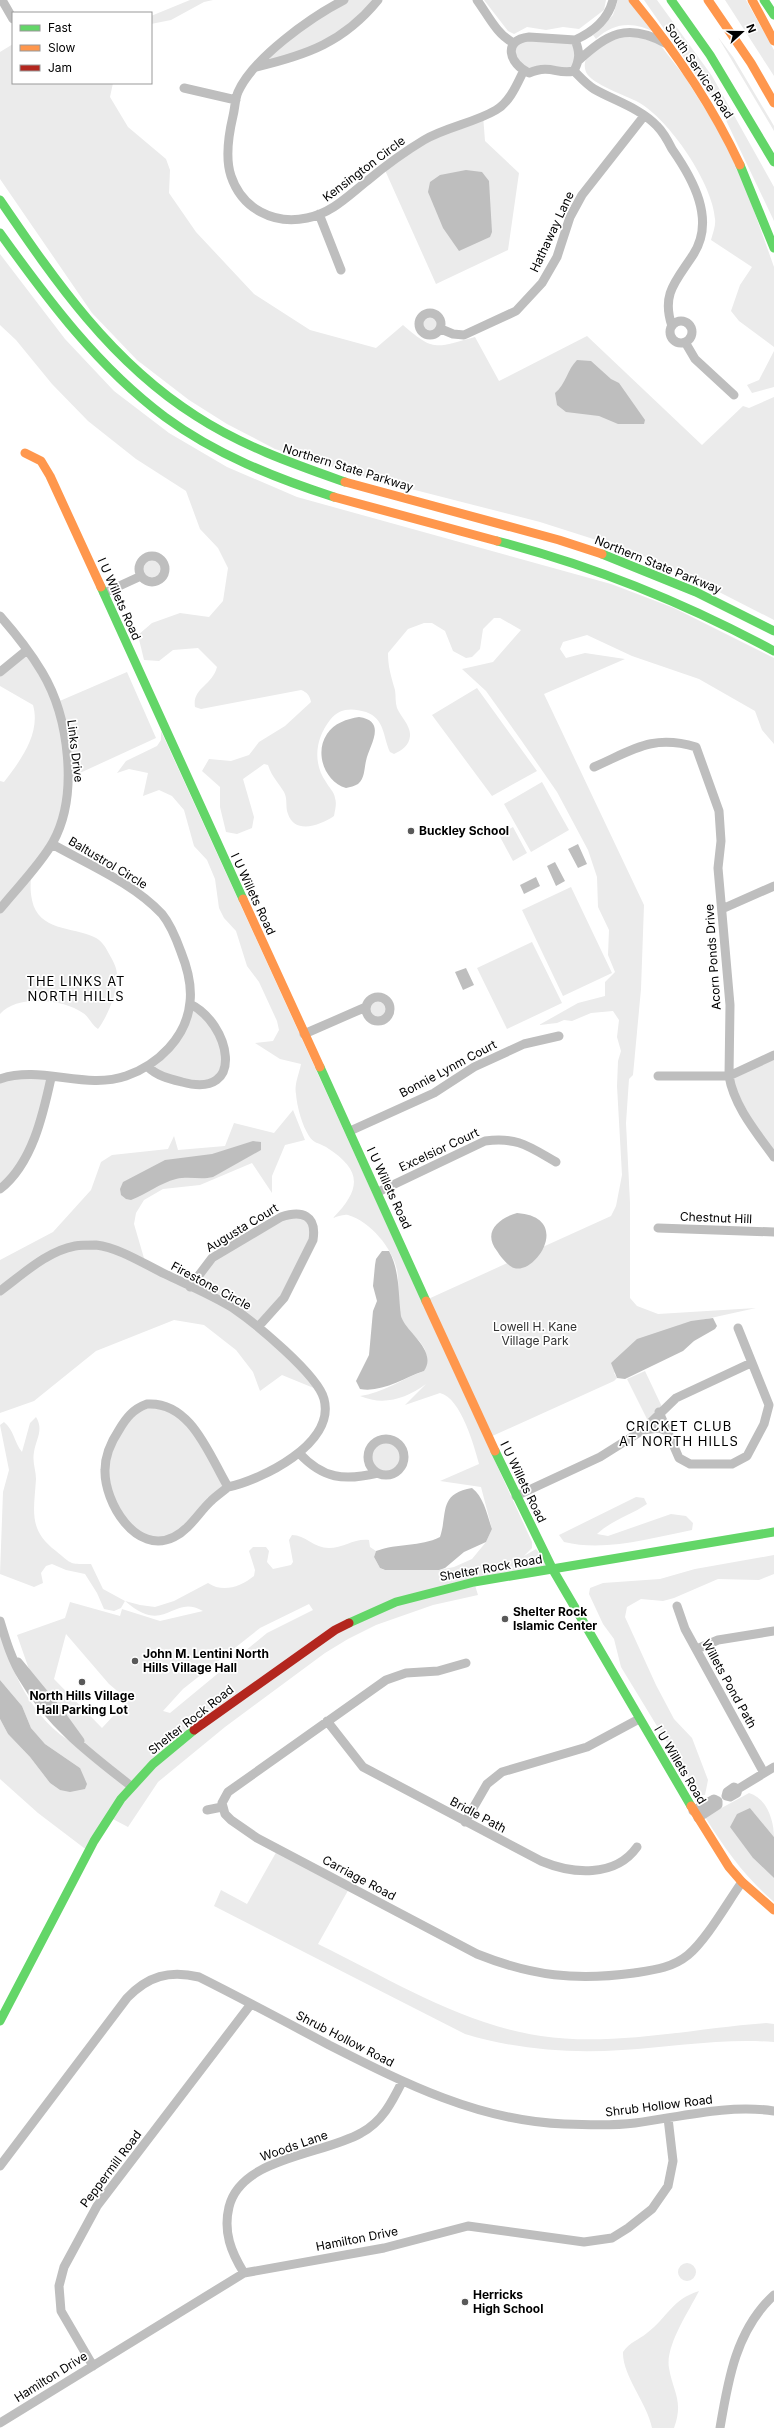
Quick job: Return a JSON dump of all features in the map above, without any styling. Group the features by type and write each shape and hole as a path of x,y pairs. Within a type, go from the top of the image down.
{"main road":[{"name":"South Service Road","path":"633,0 669,45 695,81 728,138 756,198 774,248"},
{"path":"672,0 710,55 774,162"},
{"path":"708,0 751,63 774,103"},
{"path":"752,0 774,41"},
{"path":"764,0 774,15"},
{"name":"Northern State Parkway","path":"0,200 61,289 98,334 151,384 199,419 224,434 264,454 305,470 547,537 618,559 699,593 774,631"},
{"path":"0,233 60,317 100,362 154,408 216,449 269,475 310,490 561,559 599,572 700,613 774,651"},
{"name":"I U Willets Road","path":"25,453 36,457 47,470 516,1496 553,1570 639,1719 729,1867 742,1882 774,1910"},
{"name":"Shelter Rock Road","path":"0,2021 90,1848 131,1786 153,1764 204,1723 313,1644 356,1618 396,1602 433,1591 474,1582 774,1532"}],"street":[{"path":"3,0 12,17"},
{"name":"Kensington Circle","path":"344,0 313,18 276,47 256,67 245,81 236,100 231,125 229,158 230,175 242,198 260,212 284,221 308,218 334,209 399,156 425,139 497,109 515,90 524,70"},
{"path":"256,67 294,58 320,48 369,11 378,0"},
{"path":"478,0 498,30 506,39 514,43"},
{"path":"574,71 565,73 553,68 541,68 529,73 513,61 511,52 514,43 521,38 529,37 575,40 588,34 609,14 613,0"},
{"path":"578,61 599,42 616,34 640,32 669,45"},
{"path":"574,71 580,50 575,40"},
{"path":"574,71 593,89 628,105 657,126 683,164 701,201 704,224 695,252 669,291 667,311 672,326 670,332 672,339 678,343 685,342 690,337 690,326 681,321 672,326"},
{"path":"184,88 236,100"},
{"name":"Hathaway Lane","path":"441,329 453,334 464,335 516,311 546,276 557,257 570,217 582,195 644,116"},
{"path":"319,214 341,270"},
{"path":"685,342 695,359 734,394"},
{"path":"104,593 141,576"},
{"name":"Links Drive","path":"0,616 42,672 54,698 64,734 69,778 68,792 62,821 52,844 0,909"},
{"path":"0,672 27,650"},
{"name":"Acorn Ponds Drive","path":"594,767 657,741 679,742 696,747 719,811 721,841 718,868 730,1004 729,1076 736,1100 774,1157"},
{"name":"Baltustrol Circle","path":"0,1079 17,1075 103,1080 125,1076 148,1067 167,1051 180,1033 190,1004 190,982 184,960 175,934 163,915 132,890 52,844"},
{"path":"722,909 774,886"},
{"path":"148,1067 154,1072 185,1083 207,1084 215,1082 222,1076 226,1066 224,1049 204,1012 190,1004"},
{"path":"304,1034 366,1007"},
{"name":"Bonnie Lynm Court","path":"350,1131 434,1093 469,1070 491,1058 524,1044 559,1036"},
{"path":"658,1076 729,1076 774,1055"},
{"path":"0,1189 7,1183 28,1152 43,1113 51,1078"},
{"name":"Excelsior Court","path":"378,1192 485,1141 505,1139 521,1142 556,1162"},
{"name":"Augusta Court","path":"190,1286 212,1258 281,1217 293,1213 303,1215 312,1222 315,1231 313,1240 284,1298 258,1327"},
{"name":"Chestnut Hill","path":"658,1228 774,1232"},
{"name":"Firestone Circle","path":"0,1291 57,1252 74,1246 96,1245 115,1250 190,1286 232,1308 258,1327 313,1380 324,1400 323,1421 299,1453 261,1477 228,1487 174,1537 154,1541 145,1538 129,1528 112,1502 106,1483 104,1469 107,1454 119,1430 134,1411 147,1404 163,1404 173,1408 187,1420 228,1487"},
{"path":"659,1412 679,1458 690,1464 732,1464 747,1456 764,1424 769,1405 738,1328"},
{"path":"516,1496 600,1457 643,1430 659,1412 676,1398 751,1363"},
{"path":"643,1430 659,1428 667,1431"},
{"path":"299,1453 310,1465 330,1476 354,1477 378,1473"},
{"name":"Willets Pond Path","path":"677,1606 680,1619 764,1773"},
{"path":"0,1621 11,1655 31,1675 85,1749 131,1786"},
{"path":"697,1649 718,1640 774,1631"},
{"path":"207,1810 222,1807 224,1798 228,1792 375,1686 398,1675 438,1671 466,1663"},
{"path":"465,1822 487,1784 502,1772 587,1747 639,1719"},
{"name":"Bridle Path","path":"327,1721 363,1766 540,1862 569,1870 594,1871 610,1867 630,1857 637,1847"},
{"path":"696,1815 718,1805 722,1798 730,1797 737,1793 738,1788 774,1767"},
{"name":"Carriage Road","path":"222,1807 231,1820 257,1838 477,1954 507,1966 554,1976 600,1978 655,1970 676,1964 696,1946 742,1882"},
{"name":"Shrub Hollow Road","path":"0,2166 127,1998 138,1986 163,1974 183,1973 199,1977 402,2082 464,2106 520,2120 599,2125 668,2118 728,2109 759,2109 774,2111"},
{"name":"Peppermill Road","path":"92,2366 61,2311 59,2286 64,2267 97,2206 251,2004"},
{"name":"Woods Lane","path":"244,2273 231,2251 226,2227 230,2204 238,2188 264,2168 342,2142 362,2133 387,2110 402,2082"},
{"name":"Hamilton Drive","path":"2,2418 92,2366 244,2273 384,2248 468,2226 584,2242 612,2238 628,2228 652,2209 668,2186 673,2161 668,2118"},
{"path":"720,2428 728,2379 735,2355 755,2318 774,2295"}],"green space":[{"path":"190,0 213,0 204,2 171,20 152,24 152,16"},
{"path":"344,0 378,0 320,48 256,67 276,47"},
{"path":"484,0 606,0 604,10 579,29 563,27 546,30 527,27 514,34 508,31"},
{"path":"618,0 631,0 656,33 640,26 624,25 610,29 596,39 593,35 613,15"},
{"path":"644,0 657,0 712,76 774,187 774,221 723,114"},
{"path":"725,0 746,0 774,50 774,76"},
{"path":"622,35 646,36 658,42 685,77 720,133 743,180 774,267 774,347 739,321 731,311 740,285 752,267 711,240 715,221 712,205 698,171 687,154 675,137 650,110 638,102 595,81 586,72 586,59 590,53 603,44"},
{"path":"718,37 733,57 774,126 774,131"},
{"path":"521,38 575,40 574,71 529,73 513,61 514,43"},
{"path":"12,45 12,84 113,84 110,97 128,127 166,159 170,170 169,193 196,232 254,294 310,330 376,348 403,325 422,340 436,345 444,345 475,337 499,381 587,336 702,445 743,406 749,408 774,397 774,620 684,574 634,552 540,522 372,479 275,449 227,424 189,400 137,360 92,313 0,179 0,52"},
{"path":"483,115 485,141 519,173 508,250 436,284 384,168 399,156"},
{"name":"Lowell H. Kane Village Park","path":"0,254 65,339 114,391 169,433 227,467 297,497 611,584 674,608 774,658 774,744 762,730 755,711 699,679 632,656 587,635 563,642 560,649 566,658 585,653 625,659 544,694 644,905 641,989 633,1075 629,1079 626,1123 630,1203 630,1298 637,1306 658,1314 756,1308 679,1325 614,1373 617,1378 614,1381 488,1438 426,1300 611,1216 616,1206 622,1175 617,1086 618,1061 621,1051 617,1037 619,1020 613,1011 591,1013 572,1021 564,1020 557,1023 539,1025 578,1003 605,996 605,982 615,972 608,955 609,930 598,907 597,877 588,850 557,792 486,691 462,669 493,662 521,630 500,618 494,618 483,629 480,649 472,657 466,658 453,651 445,631 432,623 424,623 408,629 388,653 389,667 395,690 397,708 410,732 408,742 405,747 394,754 390,752 377,719 366,712 355,710 342,711 334,716 325,727 319,742 317,758 322,774 327,784 333,791 336,800 334,816 316,825 302,826 296,824 291,820 288,814 284,792 273,776 268,765 264,764 243,779 254,817 252,828 237,834 226,832 220,807 220,787 202,771 209,759 231,761 249,755 259,742 285,726 311,702 310,698 307,693 301,690 201,709 195,707 196,695 211,679 217,667 198,648 173,650 159,661 144,660 138,635 152,623 180,613 209,617 223,601 228,568 218,548 200,529 186,491 136,459 88,421 52,384 16,340 0,325"},
{"path":"430,313 438,316 441,324 438,332 430,335 422,332 419,324 422,316"},
{"path":"774,351 774,387 752,393 747,385 759,380"},
{"path":"152,556 161,560 165,569 161,578 152,582 143,578 139,569 143,560"},
{"path":"27,650 55,703 127,672 156,738 69,778 64,815 58,831 40,857 32,875 32,900 41,917 49,923 86,934 101,941 114,963 117,975 116,988 109,1010 98,1029 87,1016 75,1008 53,1002 29,1001 17,1003 0,1014 0,781 4,782 17,765 28,746 32,736 35,715 33,705 0,686 0,672"},
{"path":"477,688 537,771 492,796 432,715"},
{"path":"161,731 532,1542 532,1548 524,1556 536,1549 553,1570 474,1582 478,1595 433,1605 376,1625 348,1639 325,1653 225,1727 158,1782 128,1827 109,1817 88,1851 38,1813 0,1779 0,1719 8,1734 30,1757 50,1783 60,1790 80,1768 45,1744 31,1728 22,1706 0,1680 0,1631 12,1666 29,1699 53,1728 67,1739 83,1748 49,1714 31,1675 17,1635 65,1618 70,1602 120,1616 122,1609 160,1621 203,1611 192,1607 184,1607 160,1615 150,1615 139,1611 125,1601 155,1607 174,1601 208,1583 220,1588 225,1588 237,1586 249,1580 254,1576 255,1570 249,1551 253,1547 266,1547 269,1551 267,1562 273,1569 291,1565 293,1562 289,1540 292,1535 301,1537 319,1546 329,1548 334,1548 359,1540 369,1540 370,1547 376,1551 374,1557 380,1568 384,1570 439,1570 454,1567 472,1559 486,1542 492,1529 481,1487 440,1481 479,1464 466,1424 448,1397 440,1393 405,1405 426,1384 410,1394 386,1401 369,1399 360,1396 384,1389 424,1371 427,1361 424,1347 409,1331 402,1319 399,1307 397,1270 395,1262 386,1245 372,1230 356,1218 348,1215 342,1215 333,1218 343,1207 353,1188 354,1180 352,1172 338,1155 326,1147 316,1143 306,1132 299,1110 296,1091 296,1083 301,1064 280,1059 255,1043 273,1041 279,1030 277,1021 259,982 247,966 236,931 224,918 219,908 215,879 207,860 194,846 184,810 172,796 159,790 143,796 148,773 129,769 117,773 126,761 157,746 161,740","holes":["309,1604 313,1610 267,1633 170,1713 163,1711 183,1689 260,1628","66,1634 109,1684 128,1700 102,1728 54,1679"]},
{"path":"542,782 569,830 531,852 504,804"},
{"path":"513,827 527,853 513,861 499,835"},
{"path":"571,887 612,973 563,996 522,910"},
{"path":"532,942 562,1003 507,1029 477,968"},
{"path":"378,997 387,1000 390,1009 387,1018 378,1021 369,1018 366,1009 369,1000"},
{"path":"190,1004 204,1012 227,1056 215,1082 185,1083 148,1067 167,1051"},
{"path":"774,1056 774,1157 762,1140 729,1076"},
{"path":"51,1078 28,1152 0,1189 0,1079"},
{"path":"293,1110 305,1140 285,1145 272,1176 272,1193 252,1163 200,1185 163,1189 144,1200 136,1213 134,1224 146,1265 190,1286 204,1266 281,1217 303,1215 315,1231 291,1287 258,1327 321,1391 282,1375 260,1391 253,1372 236,1350 204,1325 174,1320 96,1351 34,1401 0,1413 0,1260 53,1232 91,1190 101,1162 112,1155 168,1149 174,1136 178,1150 225,1146 234,1123 274,1133"},
{"path":"645,1371 663,1409 649,1423 627,1379"},
{"path":"157,1404 187,1420 228,1487 174,1537 145,1538 115,1508 104,1469 127,1418"},
{"path":"36,1417 39,1426 39,1434 34,1456 36,1479 34,1510 37,1527 47,1543 69,1561 75,1564 91,1564 103,1589 125,1601 121,1608 114,1611 104,1609 97,1593 85,1574 66,1570 52,1564 46,1566 41,1573 43,1583 34,1587 0,1574 3,1492 9,1470 0,1425 4,1422 10,1429 22,1452 30,1423"},
{"path":"386,1439 396,1442 401,1447 404,1457 401,1467 396,1472 386,1475 376,1472 371,1467 368,1457 371,1447 376,1442"},
{"path":"636,1497 644,1498 647,1504 615,1521 597,1534 608,1536 671,1514 686,1516 693,1523 692,1530 612,1545 580,1545 564,1542 559,1535"},
{"path":"774,1555 774,1574 759,1580 718,1579 674,1598 663,1601 641,1599 627,1607 625,1617 656,1685 674,1719 692,1738 708,1780 705,1795 699,1795 621,1667 614,1639 603,1624 589,1594 590,1588 603,1583 660,1579 695,1569"},
{"path":"749,1793 765,1805 773,1824 774,1837 750,1808 753,1858 774,1878 774,1902 754,1883 736,1862 705,1817"},
{"path":"278,1849 350,1887 318,1944 426,1999 454,2011 511,2030 541,2036 568,2039 654,2036 766,2023 774,2024 774,2042 736,2041 622,2050 562,2051 523,2047 465,2034 214,1906 221,1890 247,1904"},
{"path":"687,2263 693,2266 696,2272 693,2278 687,2281 681,2278 678,2272 681,2266"},
{"path":"699,2291 674,2339 669,2359 669,2368 678,2403 677,2419 674,2428 652,2428 645,2409 626,2370 623,2352 631,2343 654,2327 682,2299"}],"shaded area":[{"path":"466,170 482,172 489,181 492,232 490,237 459,251 443,228 428,192 430,182 440,175"},
{"path":"577,360 591,361 611,379 619,383 645,420 644,424 618,424 599,416 566,412 557,405 555,393 562,385"},
{"path":"359,717 368,719 373,723 375,729 373,742 366,761 362,779 357,785 346,788 332,780 327,773 322,758 323,742 330,730 337,724 345,720"},
{"path":"578,844 587,864 578,868 568,849"},
{"path":"555,862 565,881 556,886 547,866"},
{"path":"536,877 540,886 524,894 520,885"},
{"path":"466,968 474,985 463,990 455,972"},
{"path":"253,1141 261,1142 261,1150 213,1177 176,1179 164,1183 131,1200 126,1199 121,1195 120,1189 123,1182 165,1160 212,1154"},
{"path":"517,1213 534,1217 543,1224 546,1234 545,1245 539,1255 532,1263 523,1268 514,1268 507,1263 497,1251 491,1238 492,1232 499,1222 510,1215"},
{"path":"382,1251 389,1251 393,1259 397,1275 401,1316 424,1349 427,1356 427,1363 424,1371 392,1384 376,1389 360,1389 356,1381 369,1355 373,1311 377,1301 373,1286 375,1265 376,1259"},
{"path":"713,1318 717,1326 715,1329 694,1341 683,1351 625,1379 617,1378 611,1363 637,1339 691,1321"},
{"path":"472,1488 482,1501 492,1529 486,1542 464,1552 445,1568 439,1570 385,1570 380,1568 374,1557 376,1551 392,1547 417,1544 440,1537 446,1506 449,1500 461,1491"},
{"path":"0,1680 22,1706 31,1728 45,1744 80,1768 87,1784 85,1789 70,1792 60,1790 50,1783 30,1757 8,1734 0,1719"},
{"path":"750,1808 774,1837 774,1878 753,1858 730,1827 737,1814"}],"traffic: fast":[{"path":"671,0 710,55 774,162"},
{"path":"764,0 774,15"},
{"path":"740,165 774,248"},
{"path":"0,200 42,261 87,318 111,346 165,395 214,427 250,445 269,454 345,482"},
{"path":"0,233 75,331 118,377 165,417 204,442 246,464 290,482 334,497"},
{"path":"497,541 569,562 638,587 707,617 774,651"},
{"path":"602,554 696,592 774,631"},
{"path":"101,587 243,899"},
{"path":"320,1067 426,1301"},
{"path":"495,1451 553,1570 691,1806"},
{"path":"349,1623 396,1602 474,1582 774,1532"},
{"path":"0,2021 94,1841 121,1799 153,1764 194,1730"}],"traffic: slow":[{"path":"633,0 664,39 692,79 717,121 740,165"},
{"path":"708,0 751,63 774,103"},
{"path":"752,0 774,41"},
{"path":"25,453 41,461 50,476 101,587"},
{"path":"345,482 559,540 602,554"},
{"path":"334,497 497,541"},
{"path":"243,899 320,1067"},
{"path":"426,1301 495,1451"},
{"path":"691,1806 729,1867 742,1882 774,1910"}],"traffic: jam":[{"path":"194,1730 335,1630 349,1623"}],"place":[{"name":"Buckley School","path":"411,831"},
{"name":"Shelter Rock Islamic Center","path":"505,1619"},
{"name":"John M. Lentini North Hills Village Hall","path":"135,1661"},
{"name":"North Hills Village Hall Parking Lot","path":"82,1682"},
{"name":"Herricks High School","path":"465,2302"}],"district":[{"name":"THE LINKS AT NORTH HILLS","path":"76,988"},
{"name":"CRICKET CLUB AT NORTH HILLS","path":"679,1434"}]}
